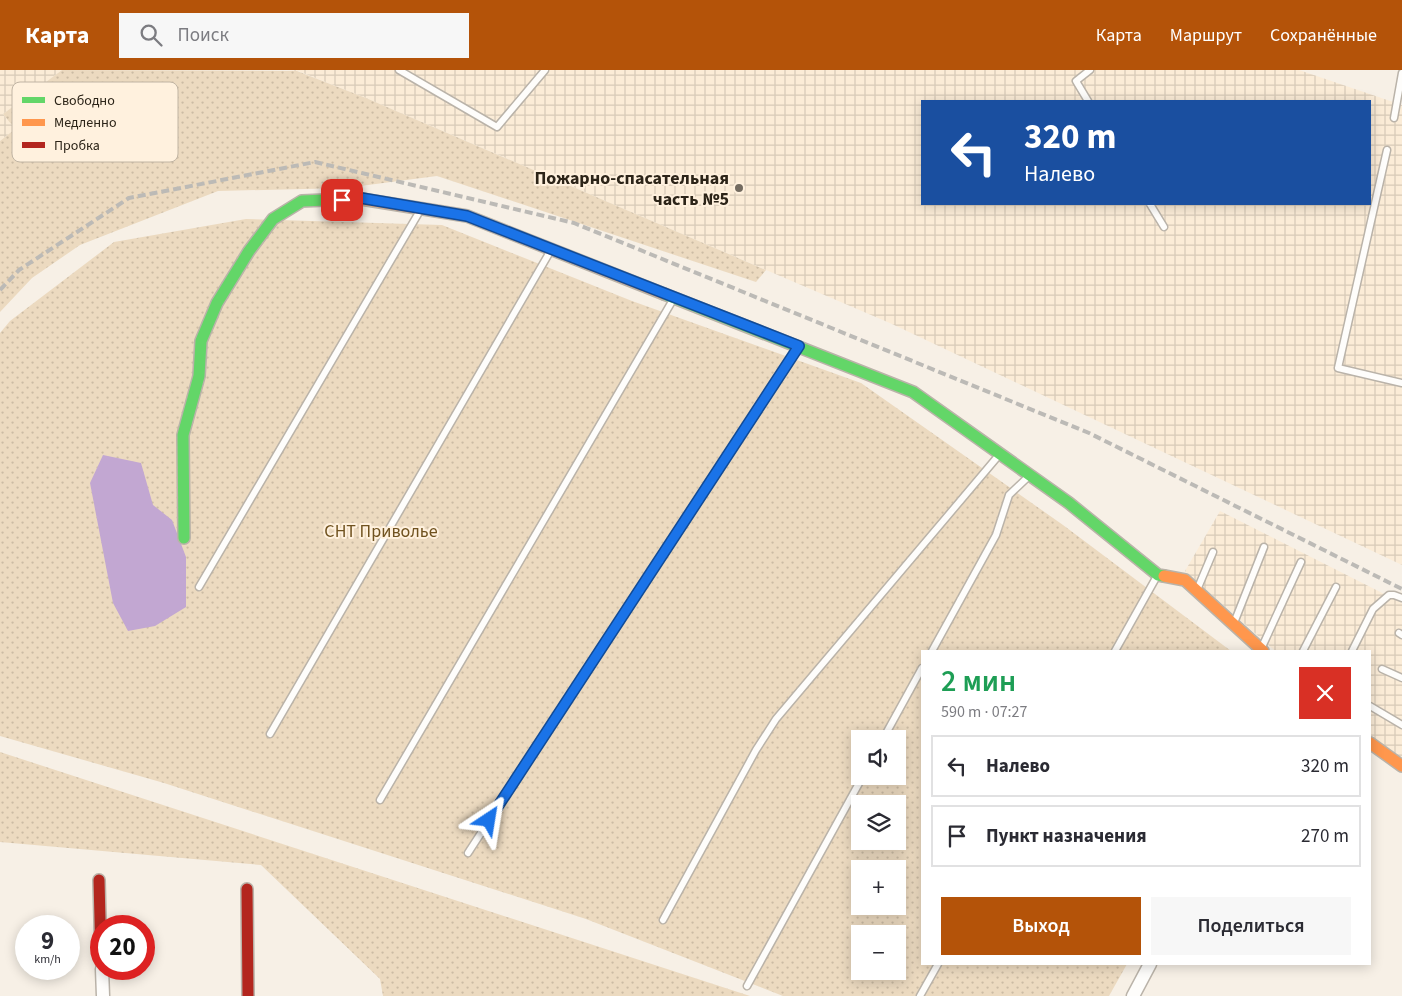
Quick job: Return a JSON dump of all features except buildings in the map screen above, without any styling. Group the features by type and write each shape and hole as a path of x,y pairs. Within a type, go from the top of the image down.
{"street":[{"path":"184,538 182,435 199,376 202,341 217,303 250,250 273,219 302,202 361,198 467,216 913,392 1069,503 1158,575 1185,580 1262,650"},
{"path":"1371,744 1402,766"},
{"path":"99,880 100,915"},
{"path":"247,889 248,996"},
{"path":"1133,996 1149,965"},
{"path":"102,980 102,996"}],"lane":[{"path":"399,70 497,127 545,70"},
{"path":"1087,100 1076,82 1090,70"},
{"path":"1394,118 1402,73"},
{"path":"1387,150 1338,368 1402,382"},
{"path":"1151,205 1164,227"},
{"path":"199,587 421,208"},
{"path":"270,734 552,249"},
{"path":"380,800 674,297"},
{"path":"468,853 799,346"},
{"path":"662,920 756,750 776,719 1000,454"},
{"path":"933,650 996,535 1009,495 1030,475"},
{"path":"1234,624 1264,547"},
{"path":"1197,591 1213,552"},
{"path":"1262,650 1301,562"},
{"path":"1116,650 1158,575"},
{"path":"1304,650 1336,587"},
{"path":"1353,650 1376,606 1389,594 1402,598"},
{"path":"1382,668 1402,678"},
{"path":"888,730 921,670"},
{"path":"1371,707 1402,725"},
{"path":"747,986 858,785"},
{"path":"920,996 937,965"}],"shaded area":[{"path":"0,70 62,70 46,82 12,82 12,107 3,114 12,125 12,131 0,141"},
{"path":"286,70 1299,70 1402,105 1402,565 892,324 366,98 298,71"},
{"path":"103,455 141,463 153,505 172,520 186,557 186,607 155,626 128,631 113,603 90,483"},
{"path":"1220,511 1402,603 1402,759 1371,737 1371,650 1274,650 1185,571"}],"green space":[{"path":"62,70 297,71 366,98 766,270 756,282 437,176 345,188 218,191 80,245 32,278 0,312 0,141 12,131 12,162 178,162 178,82 46,82"},
{"path":"12,107 12,125 3,114"},
{"name":"СНТ Приволье","path":"246,219 442,225 632,301 861,383 1063,525 1230,650 921,650 921,965 1126,965 1109,996 783,996 586,919 164,783 0,736 0,333 10,321 114,242"},
{"path":"0,752 750,996 383,996 380,979 261,865 0,842"}],"railway":[{"path":"0,290 19,270 129,198 315,162 574,223 1089,433 1402,589"}],"traffic: fast":[{"path":"184,538 183,435 199,376 201,341 217,303 249,251 273,219 302,201 348,199"},
{"path":"664,294 913,392 1069,503 1158,575 1164,576"}],"traffic: slow":[{"path":"348,199 361,199 467,216 664,294"},
{"path":"1164,576 1185,580 1262,650"},
{"path":"1371,744 1402,766"}],"traffic: jam":[{"path":"99,880 100,915"},
{"path":"247,889 248,996"}],"place":[{"name":"Пожарно-спасательная часть №5","path":"739,188"}],"route":[{"path":"342,200 361,198 467,216 799,346 489,820"}]}
